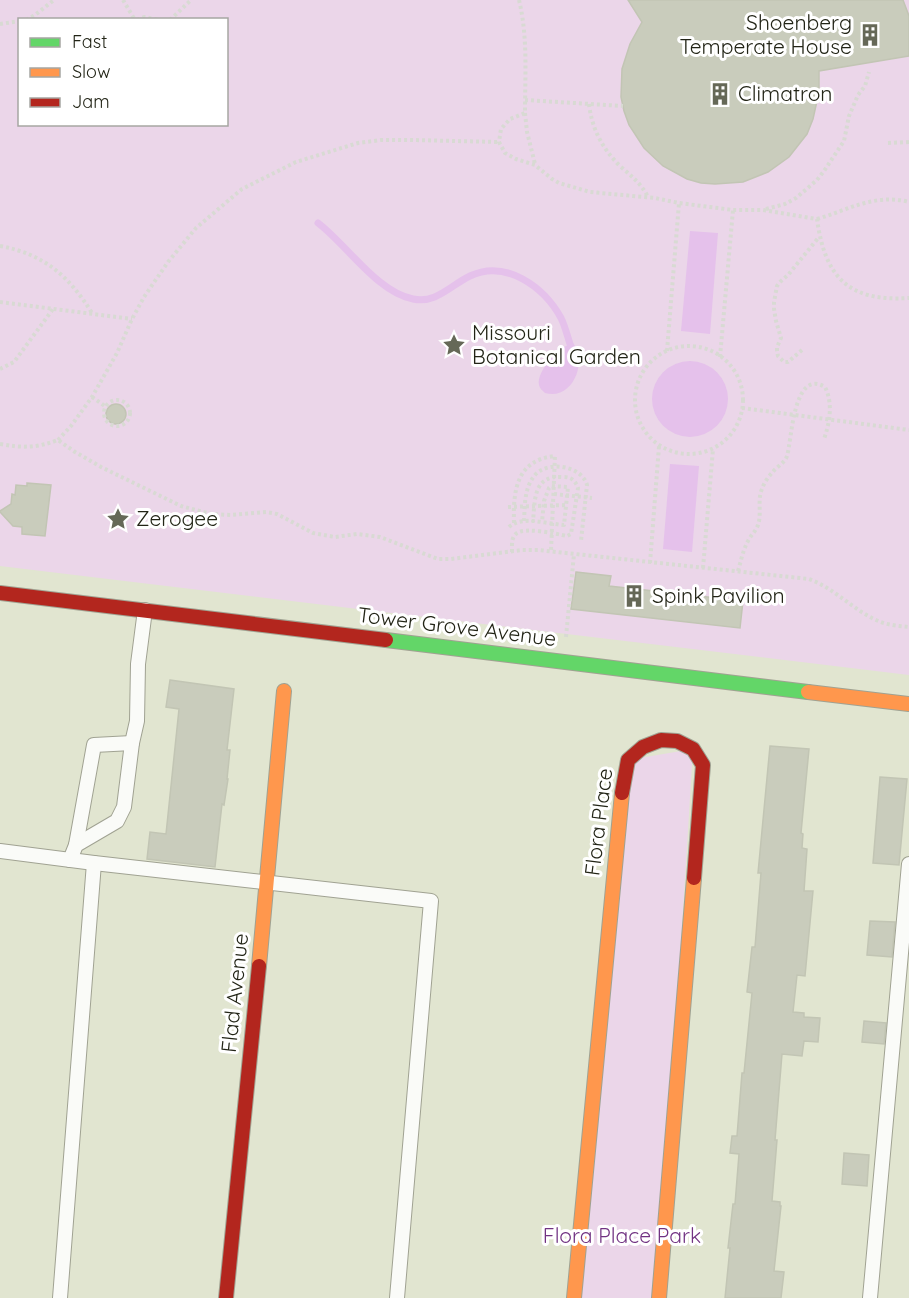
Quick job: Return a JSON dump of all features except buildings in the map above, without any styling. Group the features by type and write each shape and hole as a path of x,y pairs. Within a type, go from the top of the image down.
{"street":[{"name":"Tower Grove Avenue","path":"0,593 909,704"},
{"name":"Flad Avenue","path":"226,1298 284,691"},
{"name":"Flora Place","path":"574,1298 621,797 628,759 643,747 661,740 677,741 693,749 703,765 659,1298"}],"lane":[{"path":"76,844 117,821 124,807 137,721 138,664 144,610"},
{"path":"70,860 76,844 94,745 132,743"},
{"path":"0,851 431,901 397,1298"},
{"path":"60,1298 94,863"},
{"path":"870,1298 905,956 909,864"}],"path":[{"path":"30,18 54,0"},
{"path":"123,0 135,18"},
{"path":"172,18 191,0"},
{"path":"519,0 525,44 525,112 535,165"},
{"path":"0,24 18,21"},
{"path":"763,210 785,204 796,198 824,171 844,141 849,116 870,72"},
{"path":"525,100 623,106"},
{"path":"590,104 596,135 614,159 643,188 648,197"},
{"path":"525,112 510,119 501,129 499,142 505,153 535,165 552,180 590,192 648,197 733,210 763,210 817,219 870,201 891,199 909,202"},
{"path":"0,444 13,447 44,446 58,440 92,397 117,353 144,297 168,262 196,228 242,189 296,162 358,143 381,140 499,142"},
{"path":"888,142 909,142"},
{"path":"667,351 679,203"},
{"path":"720,357 733,210"},
{"path":"817,219 824,253 840,280 850,288 884,298 909,298"},
{"path":"802,350 788,362 784,362 778,356 777,347 781,338 774,302 777,286 819,236"},
{"path":"0,246 38,257 69,282 81,295 92,314"},
{"path":"0,302 132,319"},
{"path":"0,369 14,362 53,309"},
{"path":"680,347 709,350 720,357 736,374 742,392 741,416 735,429 713,449 696,454 682,454 666,449 659,446 647,434 638,419 635,396 638,384 645,370 667,351 680,347"},
{"path":"738,572 747,543 759,523 760,492 770,474 786,460 794,415 801,395 810,384 816,383 825,387 827,392 830,404 829,420 824,439"},
{"path":"92,397 106,407"},
{"path":"113,401 122,402 128,408 127,420 119,425 110,424 104,416 106,407 113,401"},
{"path":"742,408 909,430"},
{"path":"58,440 101,468 182,506 211,514 266,512 277,514 318,534 335,537 357,534 380,537 438,558 451,559 538,550 809,579 827,587 876,620 888,625 909,627"},
{"path":"650,563 659,446"},
{"path":"703,568 713,449"},
{"path":"514,523 511,507 519,479 529,465 540,458 555,456 551,551"},
{"path":"524,521 526,492 535,475 542,470 555,467 575,470 587,482 589,498 581,542"},
{"path":"512,552 513,537 519,532 567,536 571,534 578,488 574,481 569,478 555,477 549,477 543,481 536,495 533,522"},
{"path":"509,527 514,523 524,521 564,525 568,487 551,486 548,489 543,506 542,522"},
{"path":"554,494 589,498"},
{"path":"511,507 566,505"},
{"path":"566,637 574,554"}],"green space":[{"name":"Missouri Botanical Garden","path":"0,0 909,0 909,675 0,566"},
{"name":"Flora Place Park","path":"693,749 659,1298 574,1298 628,760"}],"shaded area":[{"path":"690,231 718,233 710,334 681,331"},
{"path":"573,343 579,360 575,378 563,391 555,394 545,393 539,385 541,373 556,354"},
{"path":"690,361 705,364 717,372 725,384 728,399 725,414 717,426 705,434 690,437 675,434 663,426 655,414 652,399 655,384 663,372 675,364"},
{"path":"670,464 699,466 692,552 663,549"}],"waterway":[{"path":"318,223 387,288 413,299 429,299 470,276 484,272 497,271 523,279 545,296 554,307 570,344"}],"traffic: fast":[{"path":"386,640 808,692"}],"traffic: slow":[{"path":"259,966 284,691"},
{"path":"808,692 909,704"},
{"path":"574,1298 622,793"},
{"path":"659,1298 694,878"}],"traffic: jam":[{"path":"0,593 386,640"},
{"path":"622,793 628,760 643,747 661,740 677,741 693,749 703,765 694,878"},
{"path":"226,1298 259,966"}],"place":[{"name":"Shoenberg Temperate House","path":"870,35"},
{"name":"Climatron","path":"720,94"},
{"name":"Missouri Botanical Garden","path":"454,345"},
{"name":"Zerogee","path":"118,519"},
{"name":"Spink Pavilion","path":"634,596"}]}
